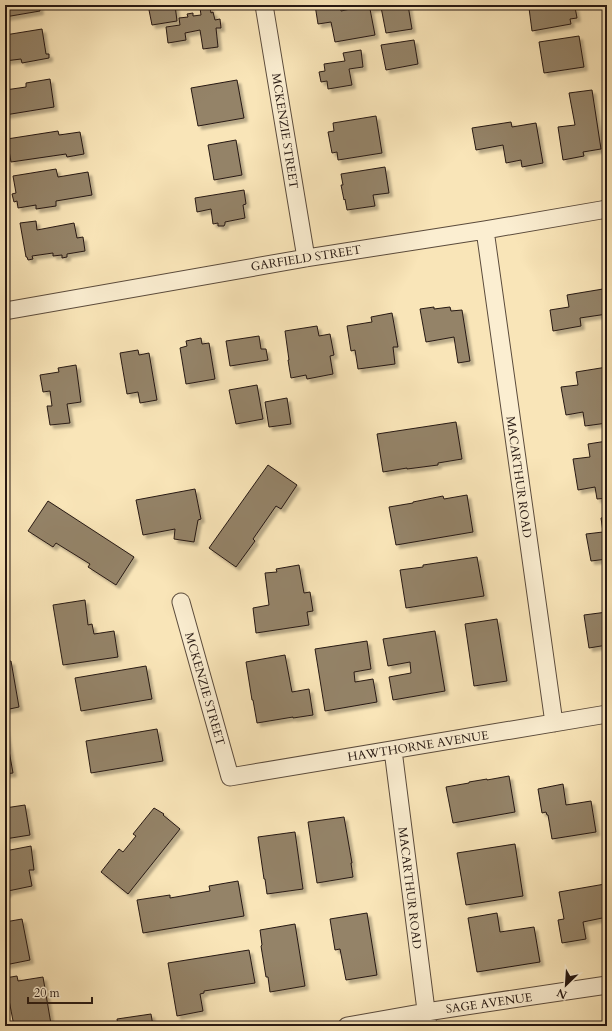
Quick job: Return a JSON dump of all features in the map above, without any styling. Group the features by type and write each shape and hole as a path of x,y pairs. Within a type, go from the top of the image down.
{"street":[{"name":"MCKENZIE STREET","path":"264,5 306,258"},
{"name":"GARFIELD STREET","path":"5,311 306,258 485,230 607,208"},
{"name":"MACARTHUR ROAD","path":"485,230 554,723"},
{"name":"MCKENZIE STREET","path":"181,602 230,777"},
{"name":"HAWTHORNE AVENUE","path":"230,777 607,714"},
{"name":"MACARTHUR ROAD","path":"393,750 427,1019"},
{"name":"SAGE AVENUE","path":"347,1026 427,1019 607,985"}],"building":[{"path":"5,5 39,5 40,11 5,17"},
{"path":"148,5 175,5 177,21 152,25"},
{"path":"315,5 340,5 341,11 355,8 354,5 408,5 412,29 386,33 381,7 370,9 375,35 335,42 331,22 318,24"},
{"path":"549,5 568,5 568,8 575,7 577,18 570,19 571,24 532,31 529,8"},
{"path":"210,7 211,13 213,12 215,20 220,19 221,28 216,28 218,47 203,49 200,30 185,33 186,40 168,43 166,27 180,25 179,18 188,17 187,14 193,13 193,16 201,15 200,8"},
{"path":"42,29 46,54 49,54 49,58 22,63 21,59 5,61 5,35"},
{"path":"579,36 584,67 544,73 539,42"},
{"path":"414,40 418,64 386,70 381,45"},
{"path":"361,50 363,67 349,69 352,85 328,89 327,81 321,82 319,72 325,71 324,64 345,61 343,53"},
{"path":"50,79 54,107 5,115 5,90 26,87 26,83"},
{"path":"237,80 244,118 198,126 191,88"},
{"path":"592,90 601,149 583,152 584,156 563,160 558,127 575,125 569,93"},
{"path":"376,116 382,153 338,160 337,152 332,153 328,132 334,131 333,123"},
{"path":"511,122 512,127 536,123 543,163 522,167 521,160 506,163 503,145 476,150 472,128"},
{"path":"58,131 59,135 80,132 84,154 67,157 66,154 11,162 7,139"},
{"path":"236,140 242,175 214,180 208,145"},
{"path":"385,167 389,193 373,195 375,206 347,210 341,185 343,185 341,174"},
{"path":"56,169 58,177 88,172 92,195 56,201 56,206 36,209 36,205 18,208 17,201 14,202 12,194 16,193 13,176"},
{"path":"244,190 246,204 243,205 245,218 225,222 224,226 218,226 218,223 213,224 211,209 197,212 195,198"},
{"path":"36,221 37,230 74,223 77,238 83,237 85,251 67,254 67,257 62,258 62,255 53,256 53,253 32,256 33,259 28,260 26,257 20,223"},
{"path":"603,289 607,314 580,318 581,326 553,331 550,310 569,307 567,295"},
{"path":"434,307 434,309 450,307 451,311 462,310 470,361 458,363 454,337 426,342 420,309"},
{"path":"392,313 398,347 393,347 395,364 358,369 355,350 351,351 347,326 372,322 371,317"},
{"path":"317,326 319,336 330,334 334,355 330,356 333,374 307,379 306,375 291,378 285,331"},
{"path":"259,336 261,349 266,349 268,360 230,366 226,341"},
{"path":"201,338 202,344 209,343 215,379 186,384 180,348 187,346 186,341"},
{"path":"138,350 139,355 149,353 157,400 140,403 138,392 127,394 120,353"},
{"path":"76,365 81,402 67,404 70,423 50,425 47,406 52,406 50,391 43,392 40,375 59,372 58,368"},
{"path":"607,367 607,423 585,426 583,412 566,415 561,387 578,385 576,372"},
{"path":"257,385 263,419 236,424 229,390"},
{"path":"287,398 291,424 269,427 265,402"},
{"path":"456,422 462,459 438,463 438,465 383,472 377,434"},
{"path":"607,441 607,498 597,499 595,487 578,490 573,459 590,457 588,444"},
{"path":"268,465 297,485 281,509 276,506 253,539 255,541 236,567 209,548"},
{"path":"195,489 201,519 198,520 194,542 174,539 175,529 143,535 136,500"},
{"path":"467,495 473,532 396,545 389,507 443,496 444,499"},
{"path":"48,501 134,557 116,585 88,567 90,564 56,543 53,547 28,531"},
{"path":"607,517 607,559 591,561 586,534 603,532 601,518"},
{"path":"477,557 484,596 406,608 400,570"},
{"path":"299,565 304,593 310,592 313,611 307,612 309,625 256,633 253,608 269,605 265,573 277,572 276,569"},
{"path":"85,600 88,625 92,624 94,634 114,631 118,657 63,665 53,605"},
{"path":"607,612 607,645 589,648 584,615"},
{"path":"497,619 507,681 474,686 465,624"},
{"path":"435,631 445,691 393,700 389,677 411,673 410,662 388,666 383,639"},
{"path":"367,641 371,669 354,672 355,682 373,679 377,702 325,711 315,649"},
{"path":"285,655 292,692 309,689 313,715 257,723 246,662"},
{"path":"11,661 19,707 5,710 5,662"},
{"path":"146,666 152,699 81,711 75,678"},
{"path":"5,728 13,773 5,774"},
{"path":"157,729 163,761 91,773 86,741"},
{"path":"509,776 515,812 453,823 446,787"},
{"path":"563,784 566,805 591,801 596,832 552,839 548,815 546,812 542,813 538,789"},
{"path":"25,805 30,835 5,839 5,808"},
{"path":"154,808 164,814 163,815 180,829 128,894 101,872 119,849 123,852 136,836 133,834"},
{"path":"344,817 353,877 317,883 308,822"},
{"path":"295,832 303,889 267,894 258,837"},
{"path":"515,844 523,896 466,905 457,853"},
{"path":"31,846 34,870 29,870 32,886 8,891 8,893 5,894 5,851"},
{"path":"238,881 244,916 143,933 137,900 170,895 170,898 210,891 209,886"},
{"path":"605,884 607,895 607,917 583,922 586,939 562,943 558,920 564,919 559,892"},
{"path":"367,913 377,975 346,980 340,949 335,950 330,919"},
{"path":"497,913 500,932 534,927 540,962 477,972 468,918"},
{"path":"22,919 30,960 5,965 5,922"},
{"path":"295,924 305,986 270,992 261,946 260,930"},
{"path":"249,950 255,983 204,991 204,993 200,994 203,1011 177,1016 168,963"},
{"path":"17,976 18,981 43,977 51,1024 38,1026 14,1026 9,1000 5,1000 5,978"},
{"path":"151,1014 153,1026 118,1026 117,1019"}]}
